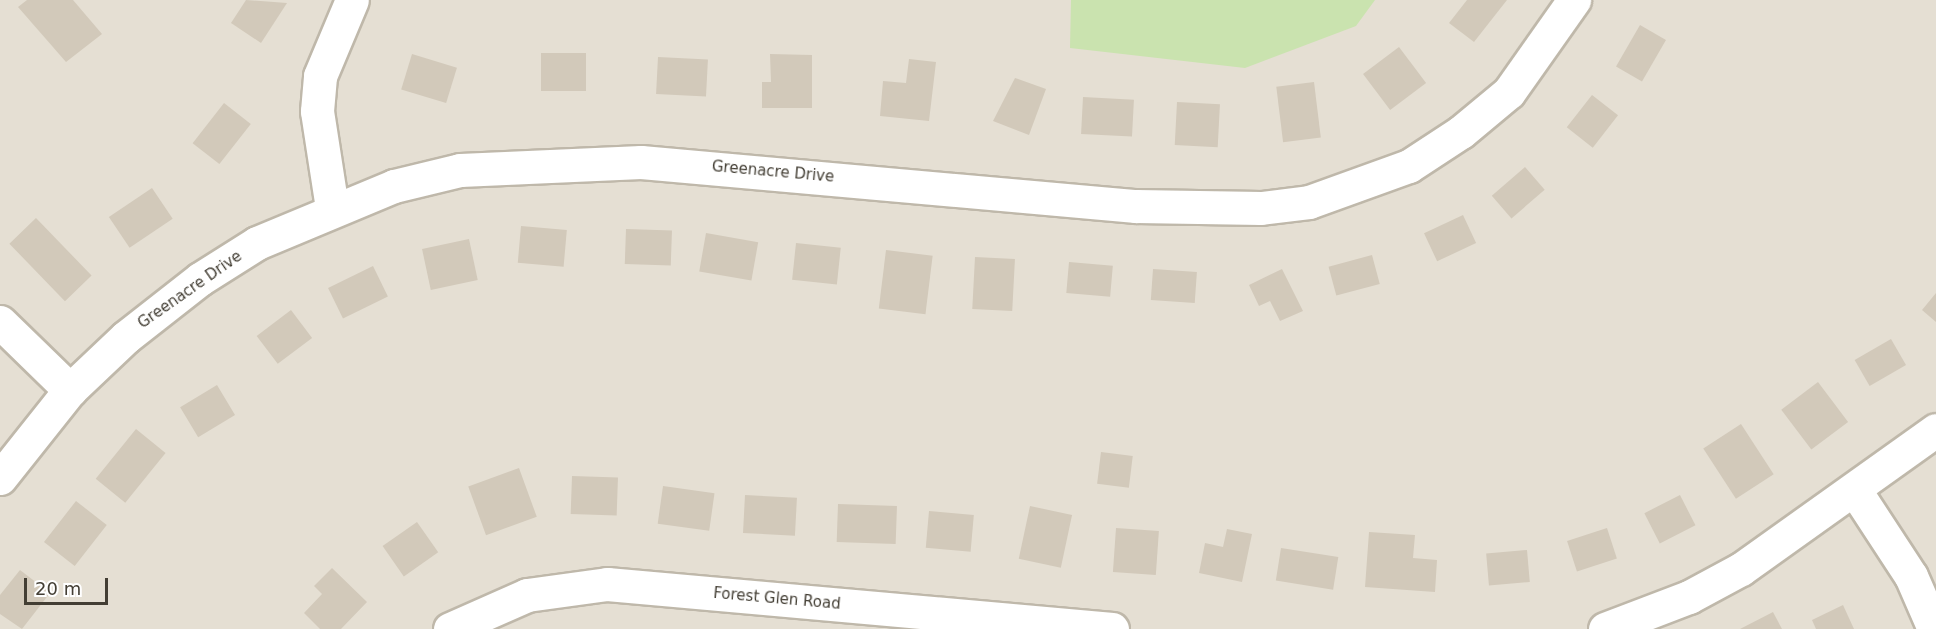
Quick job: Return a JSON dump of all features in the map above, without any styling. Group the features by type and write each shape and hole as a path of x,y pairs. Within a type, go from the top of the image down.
{"street":[{"path":"332,208 317,111 320,76 352,0"},
{"name":"Greenacre Drive","path":"0,478 70,390 126,337 200,279 257,243 332,208 460,170 550,163 714,167 1136,206 1261,208 1309,202 1409,166 1461,132 1509,92 1574,0"},
{"path":"0,322 70,390"},
{"path":"1605,629 1689,597 1774,547 1856,492 1936,430"},
{"path":"1856,492 1911,576 1934,629"},
{"name":"Forest Glen Road","path":"450,629 527,595 607,584 1112,629"}],"shaded area":[{"path":"0,0 1936,0 1936,629 0,629"}],"green space":[{"path":"1071,0 1375,0 1356,26 1245,68 1070,48"}],"building":[{"path":"27,0 73,0 102,34 66,62 18,7"},
{"path":"246,0 287,3 261,43 231,23"},
{"path":"1467,0 1507,0 1474,42 1449,23"},
{"path":"1640,25 1666,40 1642,82 1616,67"},
{"path":"1399,47 1426,83 1390,110 1363,74"},
{"path":"541,53 586,53 586,91 541,91"},
{"path":"412,54 457,68 446,103 401,89"},
{"path":"770,54 812,55 812,108 762,108 762,82 771,82"},
{"path":"658,57 708,60 706,97 656,94"},
{"path":"909,59 936,62 929,121 880,116 883,81 906,83"},
{"path":"1015,78 1046,89 1029,135 993,121"},
{"path":"1314,82 1321,138 1283,142 1276,87"},
{"path":"1592,95 1618,115 1593,148 1567,127"},
{"path":"1083,97 1134,100 1132,137 1081,134"},
{"path":"1177,102 1220,104 1218,147 1175,145"},
{"path":"224,103 251,124 219,164 193,143"},
{"path":"1525,167 1545,190 1511,219 1492,196"},
{"path":"152,188 173,219 130,248 109,217"},
{"path":"1463,215 1476,243 1437,261 1424,233"},
{"path":"36,218 92,276 65,301 9,244"},
{"path":"521,226 567,230 564,267 518,263"},
{"path":"626,229 672,231 671,266 625,264"},
{"path":"706,233 758,242 751,281 699,271"},
{"path":"469,239 478,280 431,290 422,249"},
{"path":"796,243 841,248 837,285 792,280"},
{"path":"886,250 933,256 925,314 879,309"},
{"path":"1372,255 1380,284 1336,296 1329,267"},
{"path":"975,257 1015,259 1012,311 972,309"},
{"path":"1069,262 1113,266 1110,297 1066,293"},
{"path":"373,266 388,297 343,318 328,288"},
{"path":"1153,269 1197,272 1195,303 1151,300"},
{"path":"1282,269 1303,311 1280,321 1270,301 1259,306 1249,285"},
{"path":"1936,293 1936,322 1922,310"},
{"path":"291,310 312,338 278,364 257,336"},
{"path":"1891,339 1906,365 1870,386 1855,360"},
{"path":"1818,382 1848,422 1811,450 1781,410"},
{"path":"217,385 235,415 198,437 180,407"},
{"path":"1741,424 1774,474 1736,499 1703,449"},
{"path":"136,429 166,453 125,503 96,479"},
{"path":"1101,452 1133,456 1129,488 1097,484"},
{"path":"519,468 537,517 486,535 468,486"},
{"path":"572,476 618,478 617,516 571,514"},
{"path":"663,486 714,493 709,531 658,524"},
{"path":"745,495 797,498 795,536 743,533"},
{"path":"1680,495 1695,525 1660,543 1644,513"},
{"path":"76,501 107,525 75,566 44,542"},
{"path":"838,504 897,506 896,544 837,542"},
{"path":"1030,506 1072,515 1061,568 1019,559"},
{"path":"929,511 974,515 971,552 926,548"},
{"path":"417,522 438,552 404,576 383,546"},
{"path":"1116,528 1159,531 1156,575 1113,572"},
{"path":"1607,528 1617,558 1577,571 1567,541"},
{"path":"1227,529 1252,534 1242,582 1199,573 1205,543 1223,547"},
{"path":"1369,532 1415,535 1413,558 1437,560 1435,592 1365,587"},
{"path":"1281,548 1338,557 1333,590 1276,581"},
{"path":"1527,550 1530,582 1489,585 1486,554"},
{"path":"332,568 367,602 341,629 320,629 304,613 322,594 314,586"},
{"path":"20,570 50,593 22,629 0,614 0,595"},
{"path":"1843,605 1854,629 1816,629 1812,620"},
{"path":"1773,612 1782,629 1740,629"}]}
